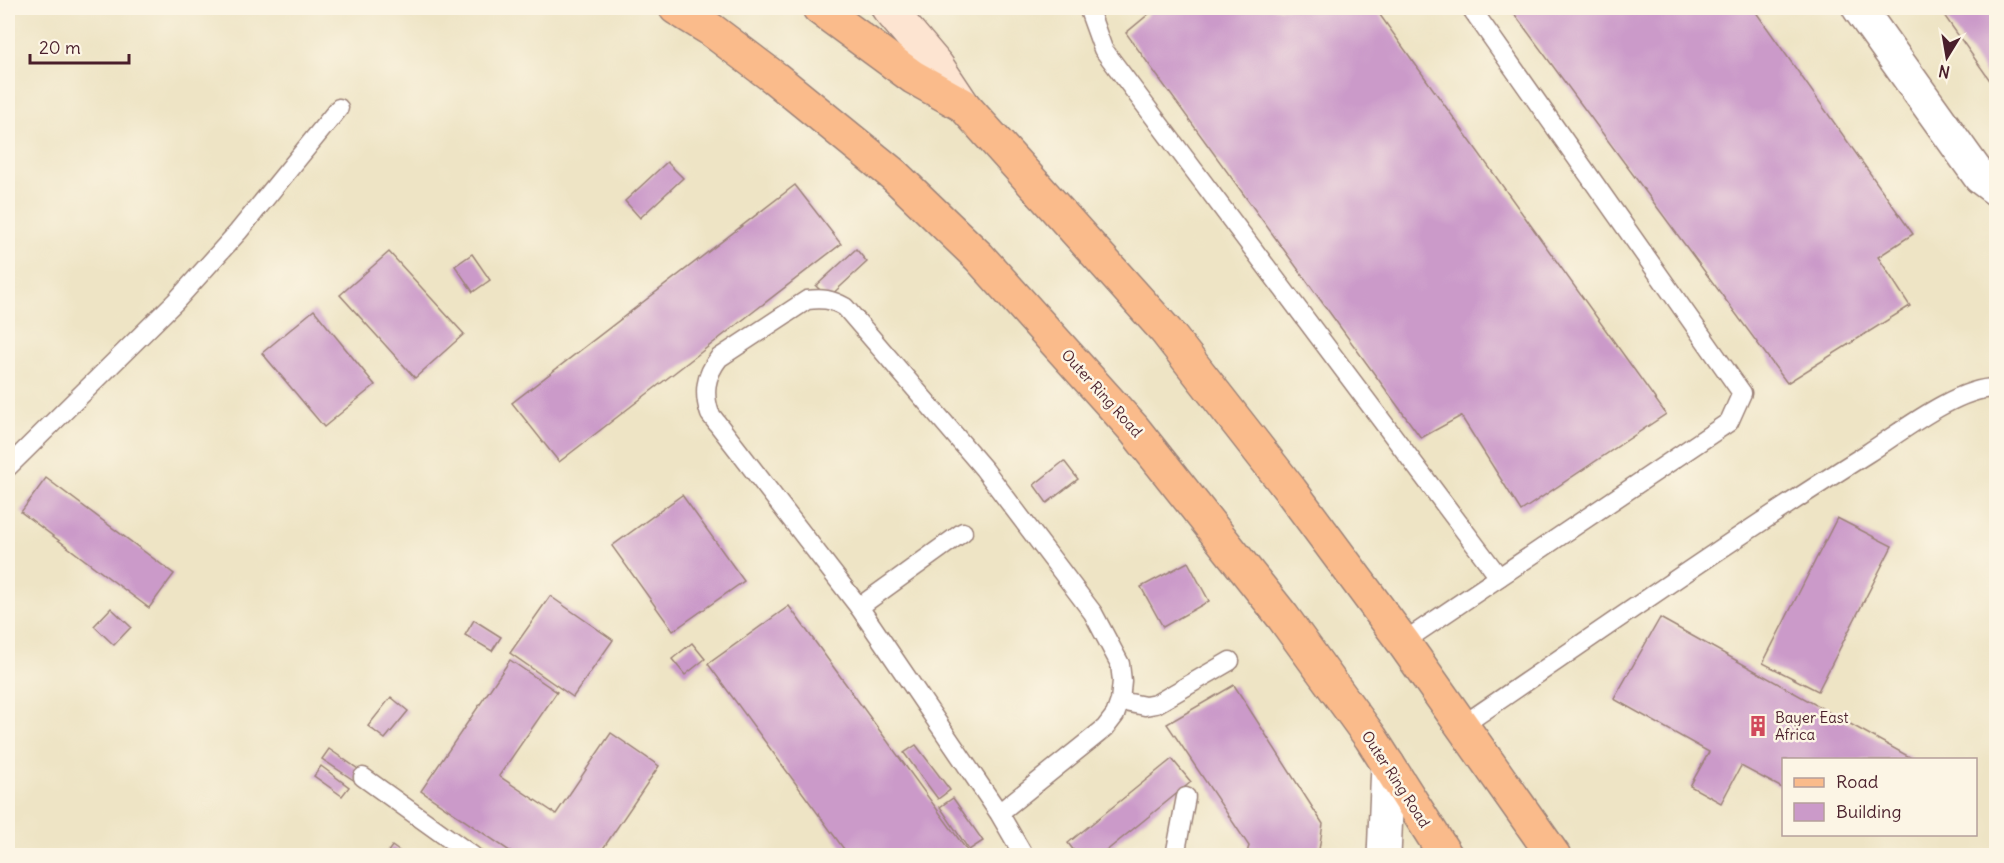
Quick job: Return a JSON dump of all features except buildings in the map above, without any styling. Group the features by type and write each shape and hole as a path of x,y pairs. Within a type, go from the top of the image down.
{"main road":[{"name":"Outer Ring Road","path":"676,8 710,29 775,78 894,175 980,257 1133,428 1282,617 1371,738 1446,855"},
{"path":"819,8 913,77 963,105"},
{"path":"888,8 937,66 963,105 1166,331 1291,491 1403,642 1554,855"}],"street":[{"path":"1858,8 1980,177 1996,189"},
{"path":"1384,855 1388,765"}],"lane":[{"path":"1091,8 1090,13 1103,49 1499,577"},
{"path":"1403,642 1730,422 1742,393 1471,8"},
{"path":"8,467 176,301 238,232 339,108"},
{"path":"999,813 1105,728 1115,715 1120,701 1122,681 1120,664 1093,613 984,469 845,306 822,298 807,300 719,358 707,379 707,404 710,414 859,607 999,813 1024,855"},
{"path":"1463,725 1805,493 1948,403 1974,390 1996,388"},
{"path":"859,607 963,532"},
{"path":"1120,701 1145,706 1156,704 1230,661"},
{"path":"363,777 473,855"},
{"path":"1175,855 1186,796"}],"place":[{"name":"Bayer East Africa","path":"1758,726"}]}
